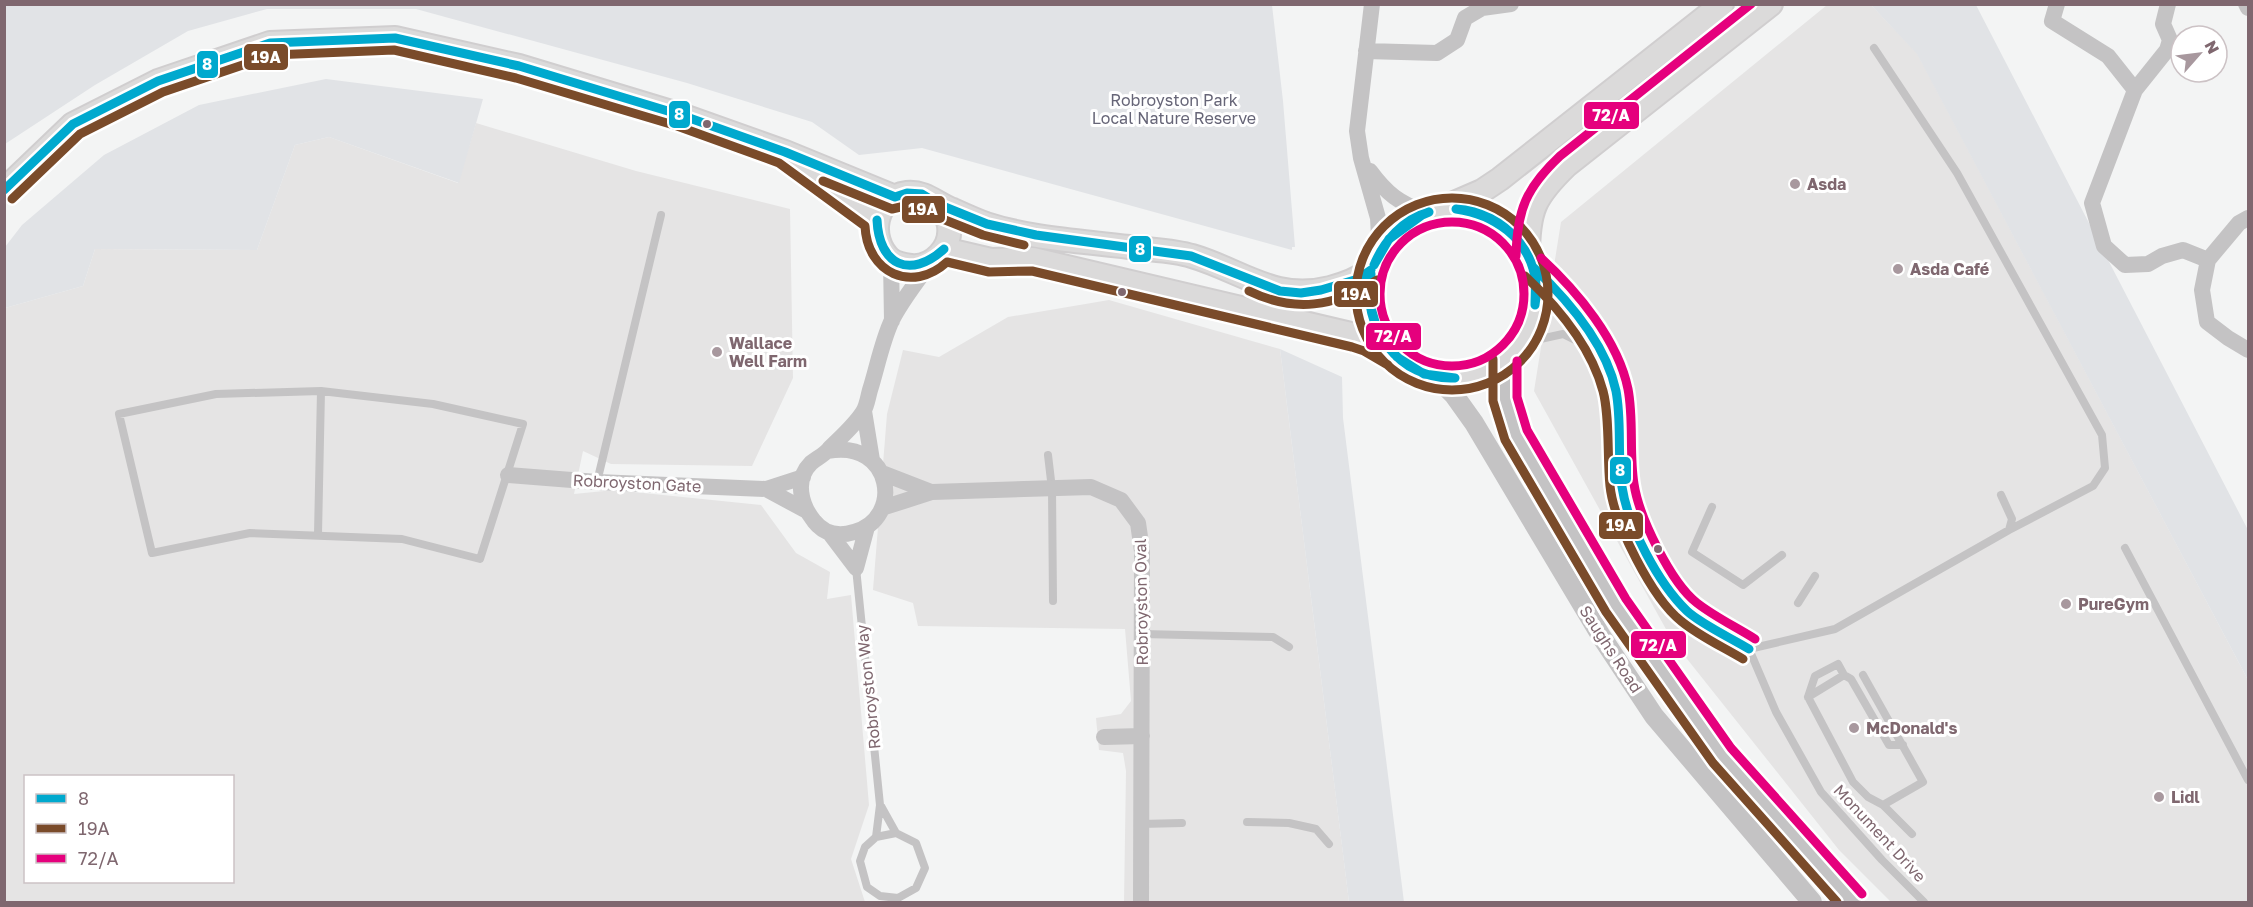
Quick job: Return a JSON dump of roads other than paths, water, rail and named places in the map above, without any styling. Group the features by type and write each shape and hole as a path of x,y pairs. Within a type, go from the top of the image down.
{"main road":[{"path":"940,205 947,216 950,228 948,241 937,256 918,267 902,265 891,260 879,246 876,233 877,220 883,208 895,197 907,193 922,194 940,205 987,224 1036,235 1191,256 1280,291 1301,293 1329,288 1358,279 1373,263 1383,244 1401,226 1482,191 1500,179 1722,4"},
{"path":"937,256 991,260 1033,259 1355,335 1369,340 1416,370 1436,377 1458,378 1479,374 1509,356 1525,338 1532,323 1537,293 1528,231 1539,194 1567,165 1771,4"},
{"path":"4,190 73,124 158,81 270,43 395,38 519,66 681,115 785,152 895,197"},
{"path":"785,152 877,220"},
{"path":"1432,211 1456,208 1477,212 1510,231 1531,262"},
{"path":"1373,263 1368,297 1372,322 1383,342 1394,355"}],"street":[{"path":"1372,4 1357,131 1361,158 1378,218 1379,236 1373,263"},
{"path":"1366,51 1437,54 1457,40 1466,18 1482,8 1511,4"},
{"path":"2057,4 2052,21 2108,56 2135,90"},
{"path":"2168,4 2163,24 2170,40 2167,50 2135,90 2092,203 2104,246 2125,264 2148,264 2162,256 2183,250 2208,260"},
{"path":"1361,158 1383,189 1395,199 1432,211"},
{"path":"2248,218 2239,223 2208,260 2202,291 2207,322 2248,350"},
{"path":"856,568 831,535 817,525 805,510 801,497 803,477 810,464 828,451 864,411 892,321 937,256"},
{"path":"891,260 892,321"},
{"name":"Saughs Road","path":"1509,356 1503,387 1509,419 1516,435 1616,606 1722,755 1853,903"},
{"name":"Saughs Road","path":"1436,377 1454,395 1474,423 1601,636 1654,716 1812,903"},
{"path":"856,568 867,527 882,508 886,490 877,467 864,411"},
{"path":"828,451 842,448 852,449 877,467 932,492"},
{"name":"Robroyston Gate","path":"508,475 597,482 766,489"},
{"path":"766,489 803,477"},
{"name":"Robroyston Oval","path":"932,492 1091,487 1122,500 1138,522 1142,551 1140,903"},
{"path":"766,489 805,510"},
{"path":"882,508 932,492"},
{"path":"831,535 855,532 867,527"},
{"path":"1104,737 1142,736"}],"lane":[{"path":"1531,262 1588,329 1610,372 1616,392 1622,487 1634,528 1644,550 1673,595 1688,612 1749,649 1835,629 2009,530 2093,486 2105,468 2102,435 1957,173 1874,48"},
{"path":"597,482 661,215"},
{"path":"1509,356 1531,340 1563,334 1599,352"},
{"path":"318,534 321,391"},
{"path":"321,391 434,404 523,424 508,475 480,559 402,539 250,532 152,553 119,414 216,394 321,391"},
{"path":"1048,455 1052,489 1053,601"},
{"path":"2001,495 2012,519 2009,530"},
{"path":"1712,507 1692,552 1743,585 1782,555"},
{"path":"2125,548 2248,780"},
{"name":"Robroyston Way","path":"856,568 880,805 876,837 865,847 860,861 867,887 882,899 898,898 916,888 925,868 916,843 896,833 880,805"},
{"path":"1798,603 1815,576"},
{"path":"1142,634 1273,638 1288,647"},
{"name":"Monument Drive","path":"1749,649 1776,712 1821,792 1924,903"},
{"path":"1903,745 1889,746 1851,679 1844,675 1838,664 1815,676 1808,697 1853,782 1868,797 1883,805 1912,834"},
{"path":"1808,697 1844,675"},
{"path":"1863,675 1923,782 1883,805"},
{"path":"1247,822 1289,823 1316,829 1329,844"},
{"path":"1141,824 1182,823"},
{"path":"876,837 896,833"},
{"path":"906,903 908,893"}],"place":[{"name":"Asda","path":"1795,184"},
{"name":"Asda Café","path":"1898,269"},
{"name":"Wallace Well Farm","path":"717,352"},
{"name":"PureGym","path":"2066,604"},
{"name":"McDonald's","path":"1854,728"},
{"name":"Lidl","path":"2159,797"}],"park label":[{"name":"Robroyston Park Local Nature Reserve","path":"1174,109"}]}
